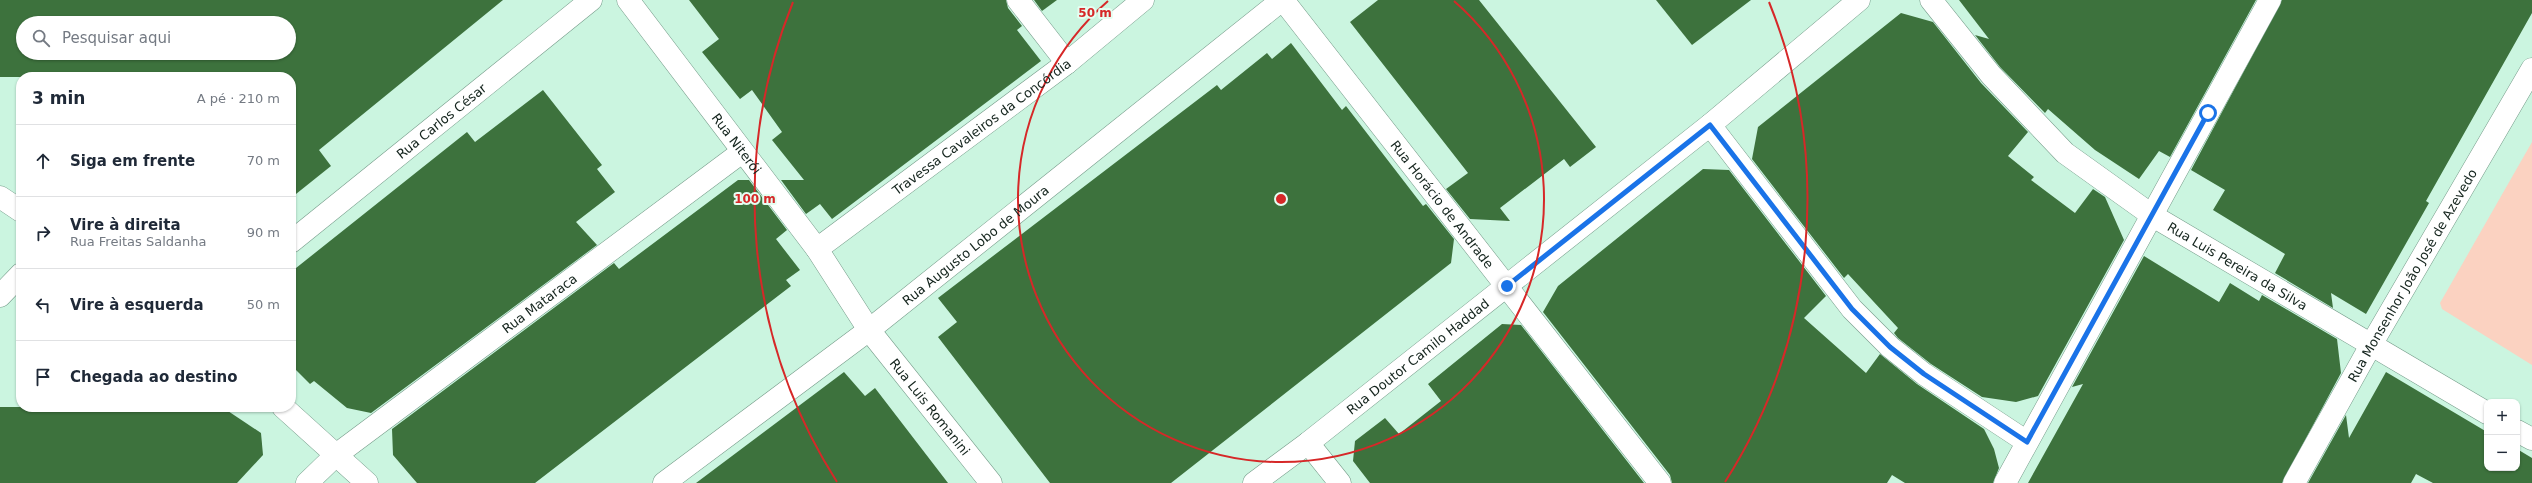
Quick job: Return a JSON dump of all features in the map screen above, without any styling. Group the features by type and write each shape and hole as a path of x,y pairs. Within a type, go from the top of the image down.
{"street":[{"name":"Rua Carlos César","path":"296,238 591,0"},
{"name":"Rua Niterói","path":"628,0 817,249 869,330"},
{"path":"1018,0 1066,63"},
{"name":"Travessa Cavaleiros da Concórdia","path":"817,249 1066,63 1144,0"},
{"name":"Rua Horácio de Andrade","path":"1283,0 1660,483"},
{"name":"Rua Augusto Lobo de Moura","path":"664,483 869,330 1283,0"},
{"name":"Rua Doutor Camilo Haddad","path":"1254,483 1308,443 1710,125 1859,0"},
{"name":"Rua Luis Pereira da Silva","path":"1931,0 1991,75 2065,153 2153,216 2484,411"},
{"path":"2005,483 2153,216 2270,0"},
{"name":"Rua Monsenhor João José de Azevedo","path":"2294,483 2371,345 2532,69"},
{"path":"1710,125 1852,309 1885,342 1924,374 2027,442"},
{"name":"Rua Mataraca","path":"307,483 336,455 742,152"},
{"path":"0,197 16,208"},
{"path":"0,296 16,279"},
{"name":"Rua Luis Romanini","path":"869,330 991,483"},
{"path":"289,412 367,483"},
{"path":"2520,433 2532,439"},
{"path":"1308,443 1340,483"}],"shaded area":[{"path":"2532,142 2532,365 2442,309 2440,303"}],"building":[{"path":"0,0 503,0 319,150 331,166 296,194 296,72 16,72 16,77 0,77"},
{"path":"689,0 1006,0 1008,8 1022,26 1017,30 1041,61 832,219 820,204 806,214 781,180 804,180 772,140 782,132 752,90 740,99 702,52 719,39"},
{"path":"1034,0 1057,0 1042,11"},
{"path":"1378,0 1479,0 1596,147 1570,167 1564,159 1500,208 1510,221 1470,219 1446,189 1468,173 1350,22"},
{"path":"1656,0 1751,0 1692,45"},
{"path":"1959,0 2256,0 2170,157 2159,151 2139,179 2095,150 2048,109 2045,113 2000,67 1975,35 1989,39"},
{"path":"2282,0 2532,0 2532,13 2426,201 2429,203 2366,314 2331,293 2333,308 2275,273 2285,254 2213,210 2225,190 2191,170"},
{"path":"1901,13 1933,22 1981,83 2028,132 2008,156 2034,177 2031,180 2075,213 2093,189 2105,197 2124,240 2038,396 2016,402 1982,397 1931,364 1898,338 1894,333 1898,328 1848,274 1844,278 1752,159 1758,127"},
{"path":"1291,43 1342,110 1346,106 1423,206 1426,204 1454,239 1451,263 1171,483 1050,483 938,337 957,322 938,298 1217,85 1221,90 1267,53 1272,59"},
{"path":"543,90 602,165 597,169 615,192 576,222 597,245 371,413 347,408 314,381 310,384 296,370 296,268 467,132 475,142"},
{"path":"1703,169 1729,170 1826,296 1804,318 1866,373 1880,354 1917,384 1984,429 1994,449 1999,468 1993,483 1905,483 1892,475 1887,483 1672,483 1670,475 1543,312 1558,286"},
{"path":"738,180 749,180 787,230 776,239 800,270 786,280 791,286 535,483 417,483 393,455 392,429 614,263 619,269"},
{"path":"2144,256 2219,302 2230,283 2259,301 2262,295 2337,339 2341,373 2282,483 2028,483 2083,384 2072,387"},
{"path":"1502,324 1521,325 1644,483 1370,483 1353,461 1355,441 1385,418 1399,434 1441,401 1428,384"},
{"path":"844,372 865,396 875,388 948,483 696,483"},
{"path":"2386,372 2484,430 2484,471 2520,471 2520,451 2532,458 2532,483 2433,483 2416,474 2411,483 2308,483 2346,415 2349,438"},
{"path":"0,407 16,407 16,412 230,412 261,433 263,455 237,483 0,483"}],"route":[{"path":"1507,286 1710,125 1852,309 1890,347 1924,374 2027,442 2153,216 2208,113"}]}
